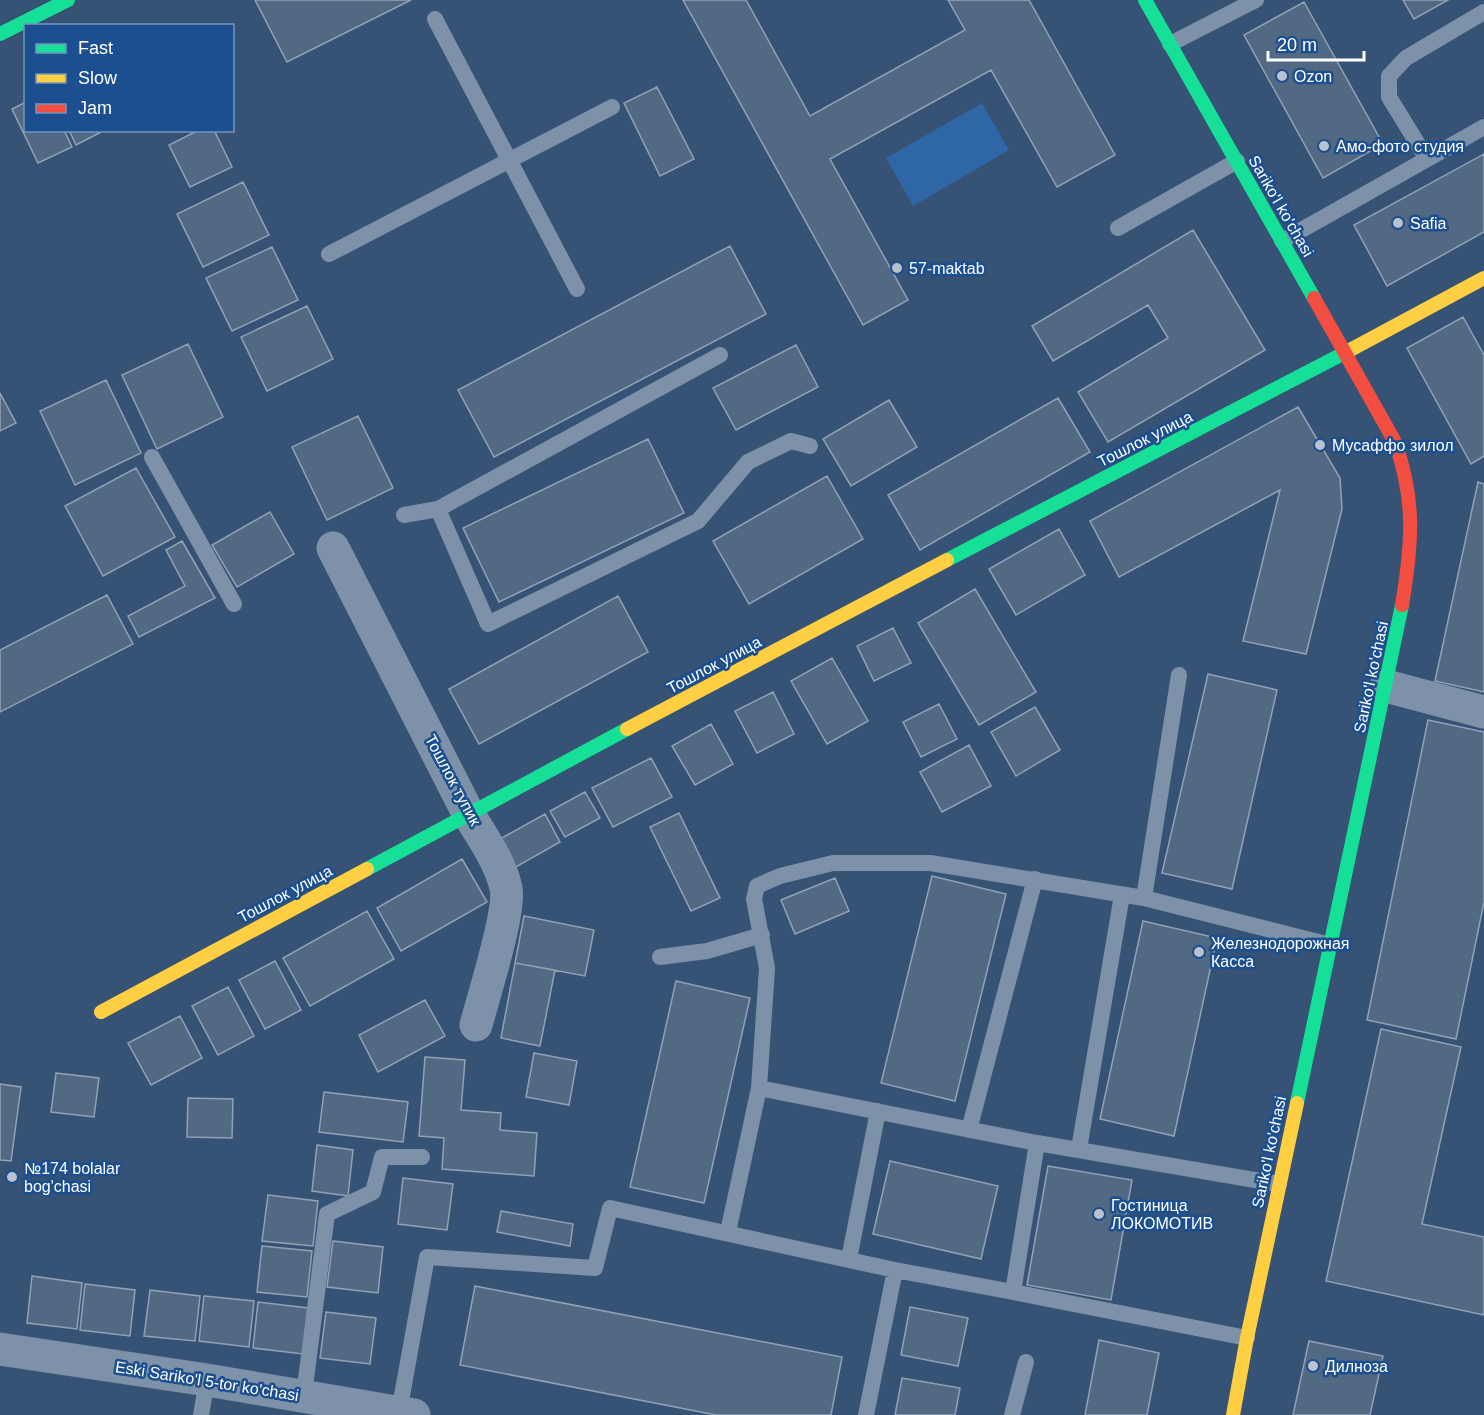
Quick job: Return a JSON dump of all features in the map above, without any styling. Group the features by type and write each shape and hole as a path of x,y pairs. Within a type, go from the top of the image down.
{"street":[{"path":"0,34 68,0"},
{"name":"Sariko'l ko'chasi","path":"1145,0 1395,442 1404,466 1410,494 1412,527 1407,580 1279,1184 1233,1415"},
{"name":"Тошлок улица","path":"101,1012 468,813 1346,353 1484,278"},
{"name":"Тошлок тупик","path":"333,548 468,813 493,854 507,890 505,914 477,1025"},
{"path":"1386,686 1484,712"},
{"name":"Eski Sariko'l 5-tor ko'chasi","path":"0,1349 304,1395 406,1414"}],"lane":[{"path":"1170,44 1256,0"},
{"path":"1427,159 1389,97 1389,76 1406,57 1484,12"},
{"path":"435,19 578,289"},
{"path":"329,254 612,107"},
{"path":"1282,241 1484,127"},
{"path":"1118,228 1237,161"},
{"path":"404,515 438,509 720,356"},
{"path":"438,509 488,624 698,521 747,462 791,441 810,446"},
{"path":"152,457 234,604"},
{"path":"1144,898 1179,675"},
{"path":"728,1232 759,1088 767,968 754,899 757,886 780,876 833,863 930,863 1144,898 1330,945"},
{"path":"969,1130 1035,879"},
{"path":"1079,1149 1122,895"},
{"path":"660,957 707,951 762,935"},
{"path":"759,1088 1037,1143 1279,1184"},
{"path":"849,1259 878,1111"},
{"path":"1013,1292 1037,1143"},
{"path":"304,1395 327,1214 373,1192 382,1157 422,1157"},
{"path":"406,1414 427,1257 595,1268 610,1208 896,1269 1247,1338"},
{"path":"866,1415 896,1269"},
{"path":"1012,1415 1026,1362"},
{"path":"201,1415 207,1380"}],"shaded area":[{"path":"982,103 1009,150 913,206 886,158"}],"building":[{"path":"255,0 411,0 287,62"},
{"path":"683,0 746,0 810,116 965,30 948,0 1029,0 1115,155 1057,187 991,70 830,159 908,300 863,325"},
{"path":"1403,0 1448,0 1414,19"},
{"path":"1304,2 1383,144 1323,178 1244,35"},
{"path":"657,87 694,159 660,176 624,103"},
{"path":"24,103 24,132 65,132 72,147 38,163 12,109"},
{"path":"70,132 101,132 76,145"},
{"path":"195,132 215,132 232,167 190,187 169,145"},
{"path":"1484,154 1484,232 1387,286 1354,225"},
{"path":"243,182 269,235 203,267 177,214"},
{"path":"1193,230 1265,350 1108,442 1078,392 1168,338 1148,305 1053,361 1032,326"},
{"path":"730,246 766,314 494,457 458,390"},
{"path":"272,247 298,300 232,331 206,278"},
{"path":"307,306 333,359 267,391 241,337"},
{"path":"1463,317 1484,355 1484,456 1471,464 1407,348"},
{"path":"188,344 223,417 157,449 122,375"},
{"path":"796,345 818,387 736,430 713,388"},
{"path":"106,380 141,453 75,485 40,411"},
{"path":"0,393 16,423 0,431"},
{"path":"1058,398 1090,452 920,550 888,495"},
{"path":"889,400 917,447 851,486 823,439"},
{"path":"1298,407 1340,478 1342,509 1306,654 1243,641 1280,490 1119,577 1090,521"},
{"path":"358,416 393,488 327,520 292,447"},
{"path":"648,439 684,513 499,602 463,528"},
{"path":"136,468 175,537 103,576 65,506"},
{"path":"827,476 863,539 749,604 713,541"},
{"path":"1478,482 1484,484 1484,692 1435,681"},
{"path":"270,512 294,554 237,587 212,545"},
{"path":"1059,529 1085,575 1016,615 989,569"},
{"path":"182,541 215,598 139,637 128,616 185,586 166,550"},
{"path":"975,589 1036,692 979,725 918,623"},
{"path":"107,595 133,644 0,712 0,650"},
{"path":"618,596 648,652 479,744 449,689"},
{"path":"893,628 911,663 874,681 857,646"},
{"path":"832,658 868,721 827,744 791,681"},
{"path":"1208,674 1277,690 1232,889 1162,873"},
{"path":"773,692 794,734 757,753 735,711"},
{"path":"939,704 957,739 921,757 903,722"},
{"path":"1035,707 1060,750 1016,776 991,732"},
{"path":"1428,720 1484,732 1484,902 1456,1039 1367,1020"},
{"path":"711,724 733,764 695,785 672,746"},
{"path":"969,745 991,786 942,812 920,772"},
{"path":"651,758 672,797 613,827 592,788"},
{"path":"585,792 600,818 565,837 550,811"},
{"path":"679,813 720,898 691,911 650,827"},
{"path":"545,814 560,842 507,872 491,844"},
{"path":"462,859 487,902 401,951 377,908"},
{"path":"932,876 1006,894 955,1101 881,1083"},
{"path":"835,878 849,911 795,934 781,900"},
{"path":"367,911 394,959 310,1006 283,958"},
{"path":"524,916 594,930 585,976 515,963"},
{"path":"1143,921 1217,938 1174,1136 1100,1119"},
{"path":"275,961 301,1010 265,1029 239,980"},
{"path":"515,963 555,970 540,1046 501,1038"},
{"path":"676,981 750,998 704,1203 630,1187"},
{"path":"228,987 254,1036 218,1055 192,1006"},
{"path":"425,1000 445,1036 378,1072 359,1035"},
{"path":"180,1016 202,1058 151,1085 128,1043"},
{"path":"1381,1029 1461,1047 1422,1224 1484,1237 1484,1315 1326,1281"},
{"path":"534,1053 577,1061 569,1105 526,1097"},
{"path":"425,1057 465,1060 461,1110 501,1113 500,1130 537,1133 534,1176 442,1169 444,1138 419,1136"},
{"path":"56,1073 99,1078 94,1117 51,1112"},
{"path":"0,1084 21,1087 11,1161 0,1160"},
{"path":"324,1092 408,1102 403,1142 319,1132"},
{"path":"188,1098 233,1099 232,1138 187,1137"},
{"path":"317,1145 353,1150 348,1196 312,1191"},
{"path":"890,1161 998,1186 981,1259 873,1234"},
{"path":"1048,1166 1132,1180 1111,1300 1027,1285"},
{"path":"403,1178 453,1184 447,1230 398,1224"},
{"path":"268,1195 318,1201 313,1246 262,1241"},
{"path":"501,1211 573,1224 570,1246 497,1232"},
{"path":"333,1241 383,1247 378,1293 327,1287"},
{"path":"262,1246 312,1251 307,1297 257,1292"},
{"path":"32,1276 82,1283 77,1329 27,1323"},
{"path":"85,1284 135,1290 130,1336 80,1330"},
{"path":"475,1286 842,1357 831,1415 716,1415 460,1365"},
{"path":"150,1290 200,1296 195,1341 144,1336"},
{"path":"204,1296 254,1301 249,1347 199,1341"},
{"path":"258,1302 308,1308 303,1354 253,1348"},
{"path":"910,1307 968,1318 958,1366 901,1355"},
{"path":"326,1312 376,1318 370,1364 320,1358"},
{"path":"1099,1340 1159,1353 1147,1415 1085,1415"},
{"path":"1309,1341 1383,1356 1370,1415 1293,1415"},
{"path":"902,1378 960,1388 955,1415 895,1415"}],"traffic: fast":[{"path":"0,34 68,0"},
{"path":"1145,0 1314,298"},
{"path":"947,560 1352,349"},
{"path":"1297,1103 1402,605"},
{"path":"367,869 627,729"}],"traffic: slow":[{"path":"1352,349 1484,278"},
{"path":"627,729 947,560"},
{"path":"101,1012 367,869"},
{"path":"1233,1415 1297,1103"}],"traffic: jam":[{"path":"1314,298 1395,442 1402,463 1410,523 1410,543 1402,605"}],"place":[{"name":"Ozon","path":"1282,76"},
{"name":"Амо-фото студия","path":"1324,146"},
{"name":"Safia","path":"1398,223"},
{"name":"57-maktab","path":"897,268"},
{"name":"Мусаффо зилол","path":"1320,445"},
{"name":"Железнодорожная Касса","path":"1199,952"},
{"name":"№174 bolalar bog'chasi","path":"12,1177"},
{"name":"Гостиница ЛОКОМОТИВ","path":"1099,1214"},
{"name":"Дилноза","path":"1313,1366"}]}
